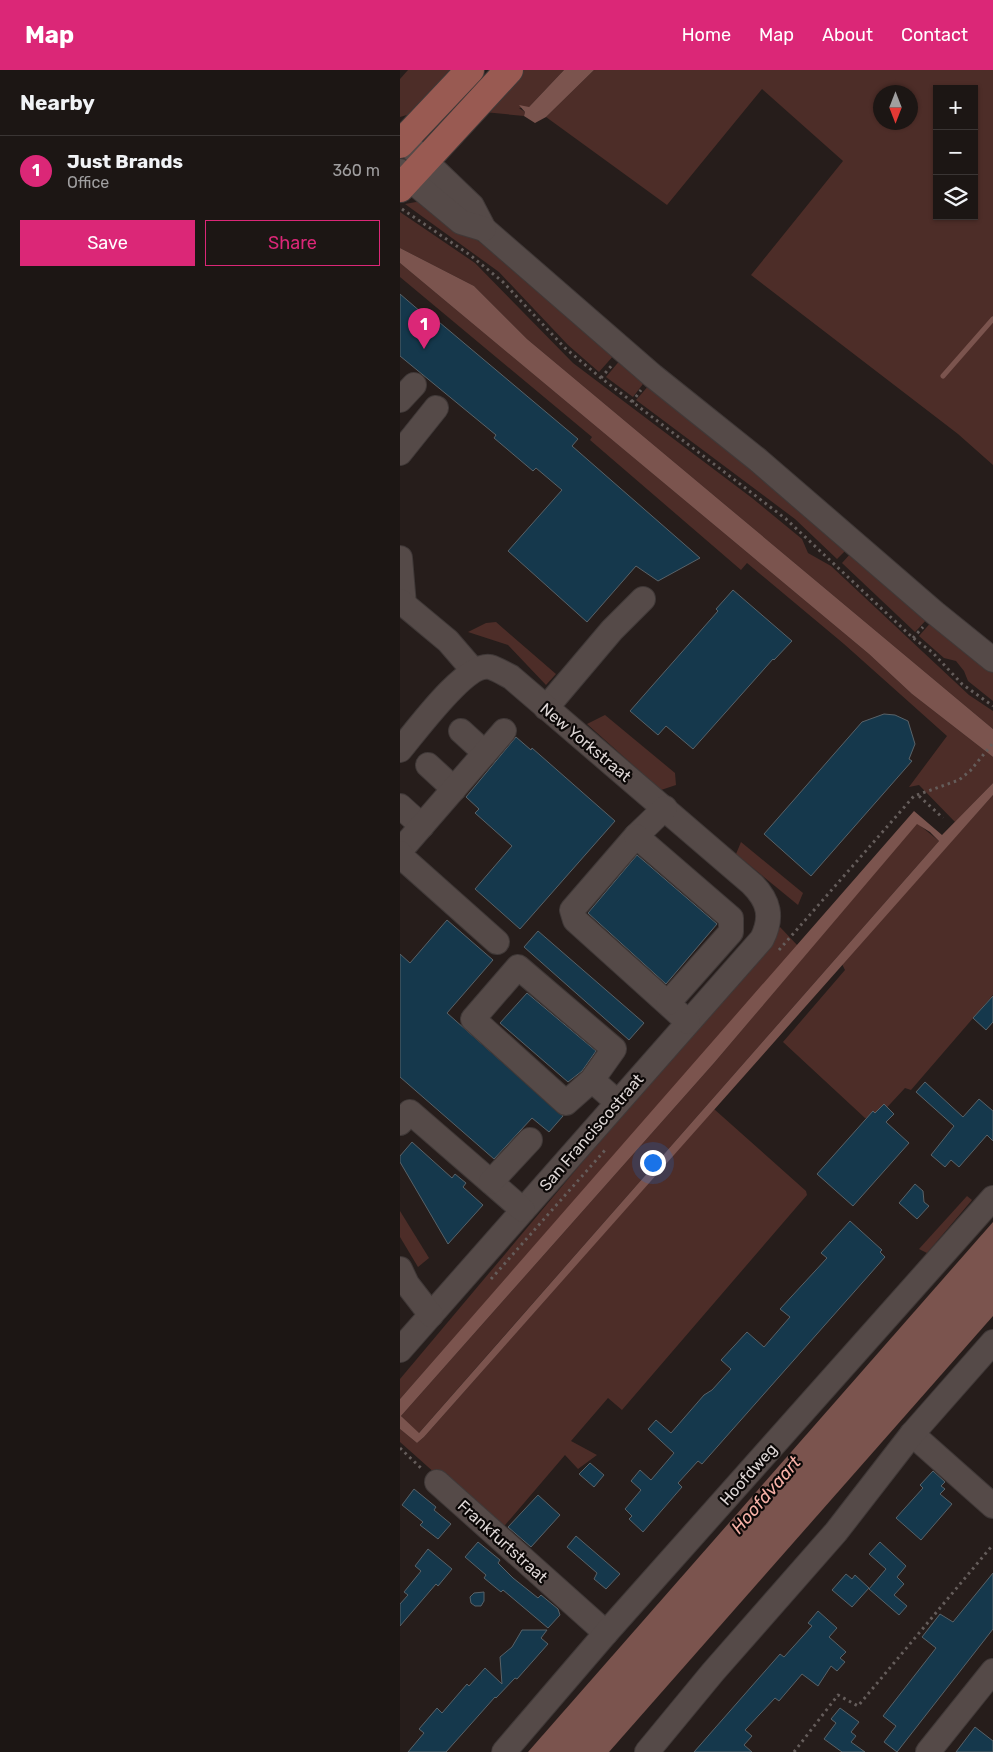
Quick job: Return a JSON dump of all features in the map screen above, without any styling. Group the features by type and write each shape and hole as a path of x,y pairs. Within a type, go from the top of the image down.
{"main road":[{"path":"401,140 470,70"},
{"path":"408,175 509,70"}],"street":[{"path":"401,140 408,175 461,222 484,229 653,376 758,460 927,607 993,660"},
{"path":"400,453 436,408"},
{"path":"400,564 402,603 448,641 473,670 457,684 400,750"},
{"path":"546,708 612,630 643,599"},
{"name":"New Yorkstraat","path":"473,670 489,667 511,677 759,891 768,909"},
{"path":"461,731 485,753"},
{"path":"497,942 404,860 400,852 504,731"},
{"path":"428,765 454,789"},
{"path":"400,806 422,826"},
{"path":"665,808 636,836 572,910 575,920 688,1022"},
{"path":"636,836 731,918 731,932 668,1003"},
{"name":"San Franciscostraat","path":"400,1350 762,939 768,924 768,909"},
{"path":"518,967 614,1048 592,1080 566,1103 473,1019 518,967"},
{"path":"592,1080 617,1102"},
{"path":"400,1123 410,1112 524,1210"},
{"path":"491,1182 530,1140"},
{"name":"Hoofdweg","path":"504,1752 606,1633 993,1198"},
{"path":"400,1269 408,1284 431,1315"},
{"path":"647,1752 713,1672 836,1532 912,1434 993,1342"},
{"path":"912,1434 993,1506"},
{"name":"Frankfurtstraat","path":"437,1482 606,1633"},
{"path":"928,1752 993,1671"}],"path":[{"path":"400,206 408,215 470,255 503,282 565,348 601,378 786,519 913,638 932,652 962,684 993,706"},
{"path":"776,954 914,796 919,796 959,780 970,771 993,743"},
{"path":"919,796 943,818"},
{"path":"487,1283 612,1142"},
{"path":"400,1448 437,1482"},
{"path":"794,1752 838,1695 858,1706 991,1547 993,1549"}],"shaded area":[{"path":"408,70 458,70 414,113 400,117 400,79"},
{"path":"523,70 564,70 529,107 519,108 525,112 524,116 484,112"},
{"path":"594,70 993,70 993,465 958,434 751,275 843,161 762,89 667,205 546,117"},
{"path":"426,203 439,211 481,243 615,354 599,372 568,345 499,272 405,204"},
{"path":"400,212 475,263 573,363 752,498 802,539 808,553 831,566 969,695 993,711 993,729 527,339 474,286 400,248"},
{"path":"400,263 869,654 912,694 993,757 993,783 955,822 919,785 909,787 947,736 844,644 747,563 741,570 590,440 592,437 400,277"},
{"path":"621,359 646,380 633,397 606,377"},
{"path":"650,384 848,548 837,559 795,519 636,400"},
{"path":"852,552 929,617 915,632 842,563"},
{"path":"933,620 993,670 993,701 968,681 964,671 956,661 944,658 919,636"},
{"path":"496,622 556,674 546,685 508,645 468,632 486,623"},
{"path":"605,715 675,773 676,785 661,790 587,724"},
{"path":"993,795 993,995 911,1090 905,1088 878,1117 865,1118 783,1042 845,970 842,964"},
{"path":"917,823 939,841 418,1434 401,1416 714,1063"},
{"path":"741,842 803,893 798,905 736,854"},
{"path":"780,927 798,946 400,1399 400,1379"},
{"path":"714,1109 806,1191 807,1195 622,1410 608,1398 571,1441 597,1455 578,1469 565,1455 500,1531 400,1442 400,1429 417,1443 424,1437"},
{"path":"967,1196 972,1200 927,1253 919,1249"},
{"path":"400,1211 429,1258 418,1267 400,1237"}],"water":[{"path":"564,70 594,70 546,117 535,123 524,116 525,112 519,105 529,107"},
{"path":"400,248 474,286 527,339 993,729 993,757 912,694 869,654 400,263"},
{"path":"993,783 993,795 424,1437 417,1443 400,1429 400,1399 914,811 942,835","holes":["917,824 930,832 939,841 419,1433 401,1416 714,1063"]},
{"name":"Hoofdvaart","path":"993,1222 993,1316 609,1752 528,1752"}],"building":[{"path":"400,294 436,325 439,322 578,439 572,446 700,558 658,581 636,566 587,622 508,551 562,490 536,468 533,471 494,438 496,435 400,356"},
{"path":"733,590 792,641 773,659 693,749 666,726 658,735 630,711 718,611 716,609"},
{"path":"884,714 895,715 908,721 915,744 909,759 912,761 811,876 764,834 862,722"},
{"path":"516,737 531,750 532,748 615,821 520,929 475,889 512,846 475,813 479,809 466,797"},
{"path":"637,855 717,924 666,984 588,913"},
{"path":"447,920 493,960 447,1013 563,1116 549,1132 532,1118 494,1159 400,1077 400,954 410,963"},
{"path":"538,931 644,1023 629,1040 524,947"},
{"path":"527,993 596,1051 582,1071 568,1082 500,1023"},
{"path":"993,996 993,1022 986,1030 973,1018"},
{"path":"925,1082 963,1117 979,1099 993,1111 993,1141 987,1135 959,1167 951,1160 945,1167 931,1155 954,1126 916,1092"},
{"path":"884,1104 894,1114 886,1122 909,1143 853,1206 817,1174 873,1111 875,1113"},
{"path":"412,1142 452,1178 455,1174 466,1183 463,1187 483,1205 448,1244 400,1162 400,1156"},
{"path":"915,1184 923,1191 924,1202 929,1206 917,1219 899,1203"},
{"path":"850,1221 882,1250 880,1252 885,1257 702,1464 698,1461 678,1483 682,1487 643,1532 629,1519 632,1516 625,1509 641,1490 631,1481 640,1470 651,1480 674,1453 648,1429 656,1420 671,1433 704,1395 712,1390 731,1369 721,1360 747,1332 764,1347 790,1317 780,1309 827,1258 821,1253"},
{"path":"590,1463 604,1475 594,1487 579,1474"},
{"path":"933,1471 945,1482 941,1486 945,1489 940,1494 952,1504 921,1540 896,1518 923,1488 920,1485"},
{"path":"414,1489 436,1507 434,1510 451,1524 438,1539 420,1525 423,1522 402,1505"},
{"path":"538,1495 560,1515 531,1547 508,1527"},
{"path":"576,1536 620,1574 606,1589 594,1579 597,1573 567,1547"},
{"path":"478,1542 500,1560 498,1563 513,1578 538,1598 541,1595 558,1609 560,1615 548,1628 503,1590 501,1592 484,1578 486,1575 465,1557"},
{"path":"880,1542 906,1566 897,1577 904,1584 894,1595 907,1606 899,1615 869,1589 886,1569 869,1554"},
{"path":"428,1549 452,1569 438,1586 436,1584 400,1626 400,1604 408,1595 404,1592 421,1571 415,1566"},
{"path":"993,1573 993,1629 897,1752 884,1742 896,1726 883,1716 936,1648 922,1637 940,1614 953,1622"},
{"path":"846,1574 852,1579 855,1575 869,1588 852,1607 832,1590"},
{"path":"484,1592 484,1601 481,1606 475,1606 471,1603 470,1597 474,1593"},
{"path":"818,1611 837,1628 829,1637 846,1652 840,1658 845,1662 837,1671 831,1666 818,1686 802,1674 779,1701 775,1698 745,1730 752,1736 744,1745 752,1752 694,1752 780,1654 784,1657 812,1626 808,1623"},
{"path":"522,1630 547,1630 541,1638 548,1644 517,1679 515,1678 495,1697 446,1752 408,1752 424,1733 419,1729 437,1708 442,1713 467,1684 469,1686 485,1668 502,1684 500,1657 512,1647"},
{"path":"840,1708 859,1722 851,1732 856,1736 851,1742 865,1752 842,1752 824,1739 836,1723 831,1719"},
{"path":"975,1727 993,1741 993,1752 956,1752"}],"waterway":[{"path":"943,376 993,319"}],"place":[{"name":"Just Brands","path":"424,349"}]}
